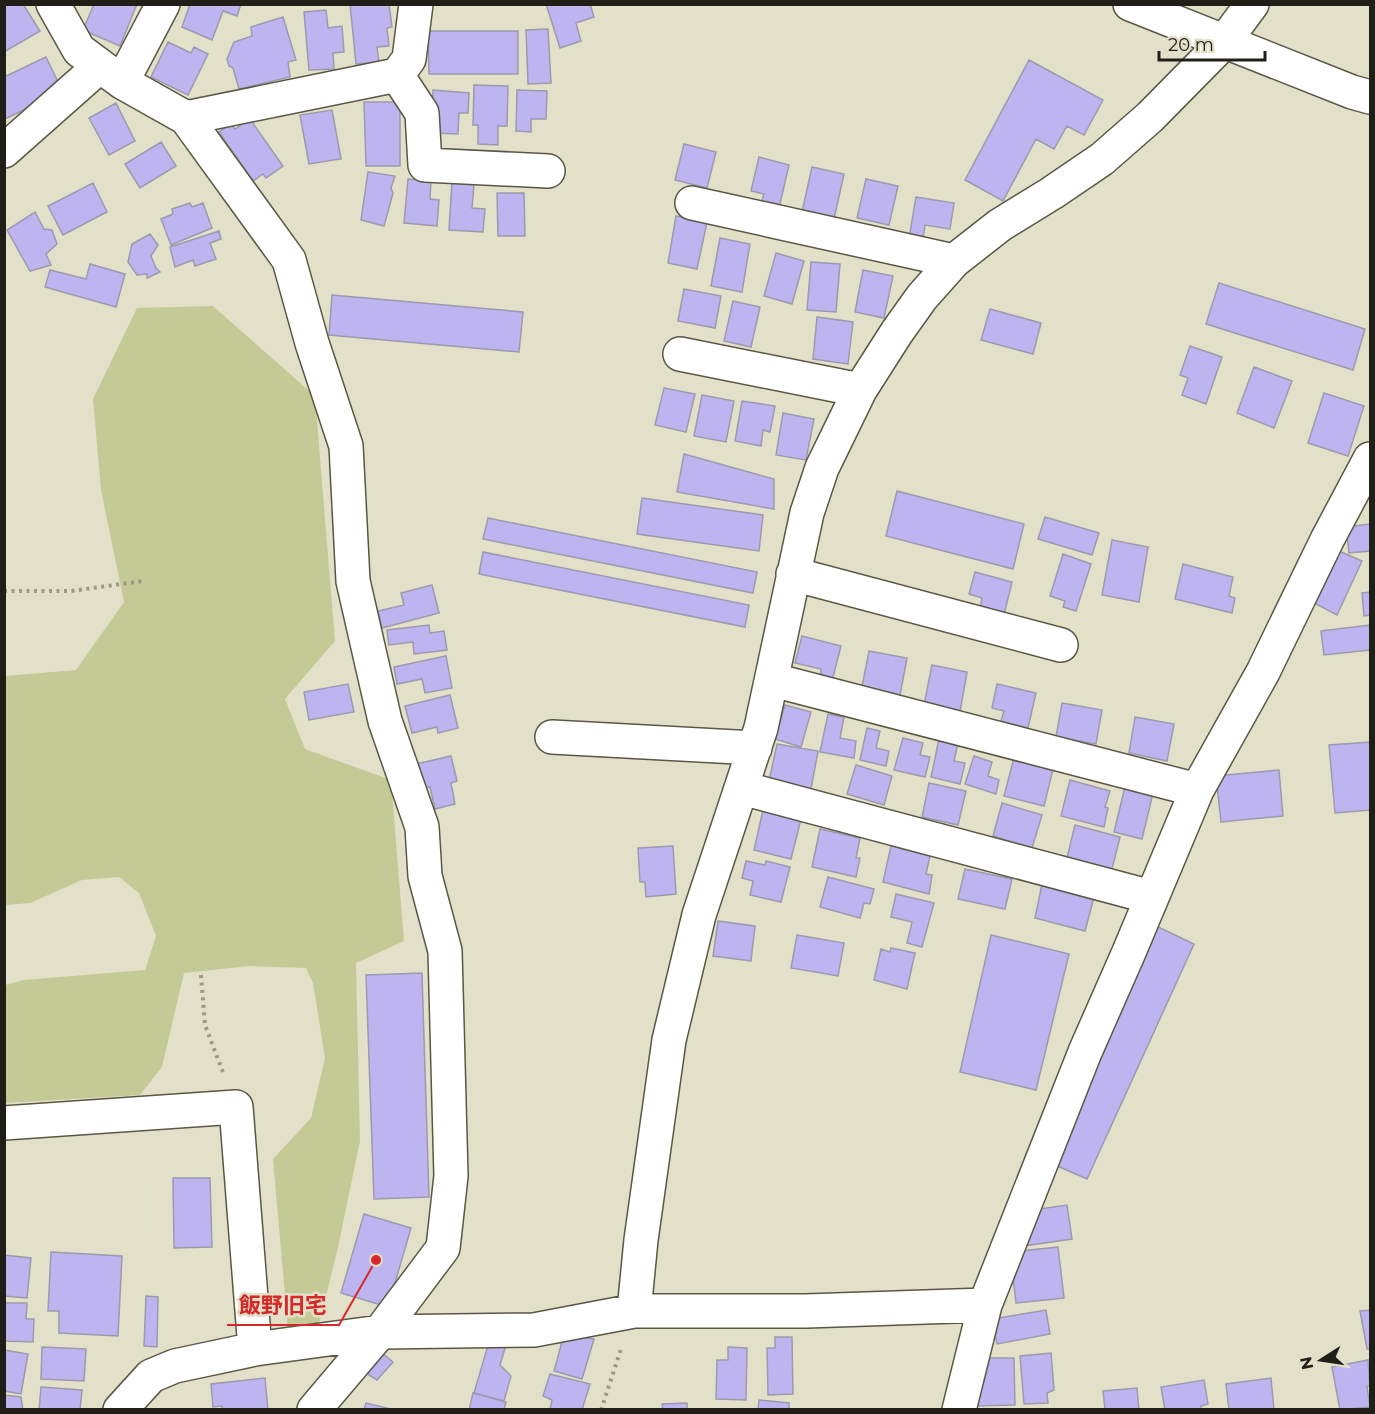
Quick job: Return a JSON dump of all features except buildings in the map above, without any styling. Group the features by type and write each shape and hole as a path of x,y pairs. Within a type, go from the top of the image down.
{"street":[{"path":"53,4 79,50 111,74 186,118 289,260 312,343 346,446 353,581 385,721 422,827 425,876 445,951 450,1176 443,1248 380,1332 314,1410"},
{"path":"4,151 111,74 163,4"},
{"path":"186,118 397,75 409,59 416,4"},
{"path":"1130,4 1352,92 1371,97"},
{"path":"634,1311 640,1240 669,1040 699,915 755,748 773,680 807,513 822,468 860,390 922,297 954,261 1000,225 1102,159 1150,117 1224,42 1252,4"},
{"path":"397,75 422,113 425,165 548,171"},
{"path":"692,203 954,261"},
{"path":"680,354 860,390"},
{"path":"960,1407 985,1305 1053,1131 1197,790 1263,672 1327,540 1371,459"},
{"path":"793,574 1061,645"},
{"path":"773,680 1197,790"},
{"path":"552,737 755,748"},
{"path":"741,788 1151,897"},
{"path":"4,1124 236,1107 255,1349"},
{"path":"120,1410 151,1376 175,1366 255,1349 380,1332 534,1330 634,1311 806,1311 985,1305"}],"path":[{"path":"4,591 71,591 143,581"},
{"path":"201,975 205,1024 236,1107"},
{"path":"601,1410 634,1311"}],"green space":[{"path":"213,306 315,396 335,641 285,699 305,749 391,780 404,941 356,963 360,1141 337,1252 318,1328 288,1330 273,1159 311,1118 325,1058 313,983 306,968 250,966 184,973 162,1067 140,1095 5,1103 5,985 24,980 145,970 156,936 139,893 119,877 82,880 30,903 5,905 5,676 76,670 124,602 101,490 93,399 137,308"}],"place":[{"name":"飯野旧宅","path":"376,1260"}]}
